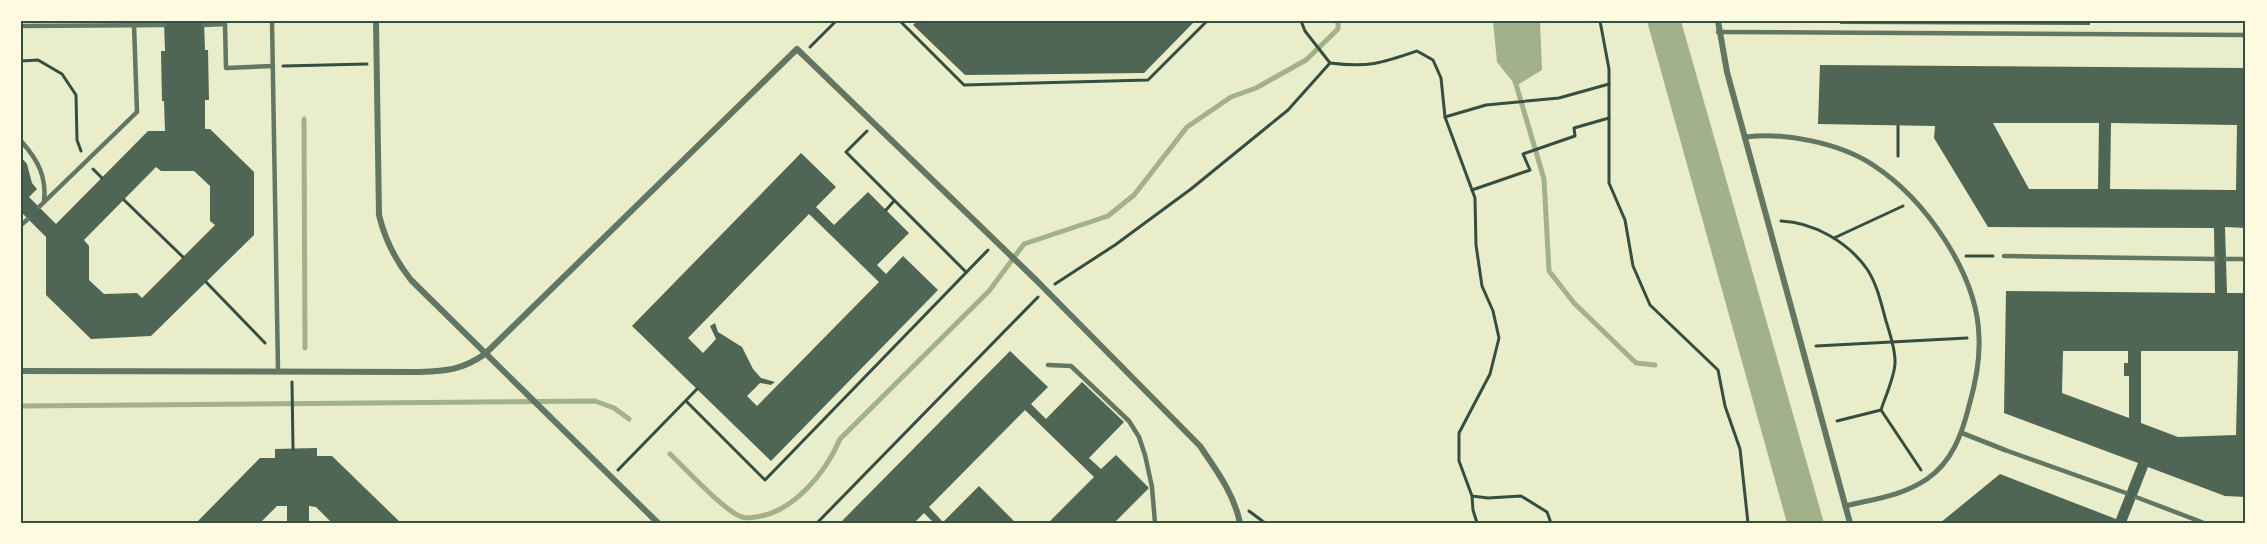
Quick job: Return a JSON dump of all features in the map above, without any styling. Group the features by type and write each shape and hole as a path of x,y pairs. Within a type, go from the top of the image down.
{"street":[{"path":"376,21 379,215 384,237 399,264 411,280 658,523"},
{"path":"1718,21 1718,32 1727,72 1850,523"},
{"path":"21,371 446,371 463,367 485,354 797,49 1045,289 1200,446 1234,500 1240,523"},
{"path":"1746,137 1765,135 1800,138 1843,151 1872,164 1915,201 1954,256 1967,285 1979,338 1977,367 1962,433 1953,452 1928,478 1906,490 1884,498 1845,506"},
{"path":"1962,433 2005,450"}],"lane":[{"path":"272,21 278,370"},
{"path":"204,25 225,24 226,68 272,66"},
{"path":"21,26 164,25"},
{"path":"39,207 137,112 134,26"},
{"path":"1718,32 2246,35"},
{"path":"21,141 33,155 42,172 46,186 44,202"},
{"path":"21,225 28,219"},
{"path":"2004,256 2215,259"},
{"path":"2226,259 2246,259"},
{"path":"1048,365 1071,366 1129,421 1139,437 1145,455 1152,486 1155,523"},
{"path":"2005,450 2126,493"},
{"path":"2136,497 2204,523"}],"path":[{"path":"801,54 836,21"},
{"path":"900,21 964,84 1148,80 1207,21"},
{"path":"1301,21 1305,31 1330,63 1353,66 1379,64 1417,51 1433,60 1441,78 1445,117 1475,198 1476,245 1482,286 1494,311 1499,338 1490,374 1459,433 1459,461 1472,496 1477,523"},
{"path":"1600,21 1609,69 1609,183 1625,220 1633,266 1650,305 1718,370 1725,406 1740,449 1748,523"},
{"path":"21,61 38,60 62,74 76,95 77,140 85,161"},
{"path":"817,523 1045,289 1115,245 1191,189 1288,110 1330,63"},
{"path":"272,66 376,64"},
{"path":"1445,117 1486,105 1559,98 1609,84"},
{"path":"1472,190 1530,170 1523,154 1575,136 1574,128 1610,118"},
{"path":"874,123 846,152 966,272"},
{"path":"1898,126 1898,156"},
{"path":"124,200 183,258"},
{"path":"886,210 894,201"},
{"path":"1834,238 1915,201"},
{"path":"1781,221 1808,226 1834,238 1849,249 1867,269 1876,287 1896,363 1881,410"},
{"path":"686,401 765,480 996,242"},
{"path":"1954,256 2004,256"},
{"path":"206,282 278,356"},
{"path":"1816,346 1979,338"},
{"path":"292,387 293,448"},
{"path":"611,477 697,390"},
{"path":"1837,421 1881,410"},
{"path":"1881,410 1928,478"},
{"path":"1472,496 1488,498 1521,496 1547,512 1551,523"}],"shaded area":[{"path":"1493,21 1540,21 1542,70 1516,86 1497,62"},
{"path":"1647,21 1681,21 1824,523 1787,523"}],"building":[{"path":"164,21 204,21 205,50 208,50 209,100 205,100 205,129 210,129 254,172 254,235 151,336 91,339 46,295 46,237 21,212 21,157 27,164 32,183 37,189 29,197 56,224 148,131 165,131 161,51 165,51","holes":["156,167 161,171 194,171 210,186 210,221 215,225 142,298 137,293 104,294 89,280 89,246 84,240"]},
{"path":"917,21 1195,21 1144,73 965,75 913,25"},
{"path":"1841,21 2090,21 2090,25 1840,24"},
{"path":"1820,65 2246,68 2246,228 2225,227 2227,293 2246,293 2246,497 2225,496 2148,467 2126,523 1940,523 2000,474 2116,519 2138,463 2004,413 2006,291 2215,293 2214,228 1988,227 1934,138 1935,126 1818,124","holes":["1993,123 2099,123 2098,189 2029,189","2111,123 2237,125 2236,190 2110,189","2063,351 2128,351 2128,363 2124,363 2124,376 2129,376 2129,418 2062,393","2141,351 2238,351 2236,435 2178,437 2141,423"]},
{"path":"801,153 836,187 816,207 834,225 868,192 909,233 877,265 886,274 903,256 938,290 771,461 632,326","holes":["809,214 879,282 757,406 747,396 760,383 771,385 775,382 761,378 753,369 742,347 718,332 715,323 710,326 716,339 703,353 688,338"]},
{"path":"1010,351 1048,387 1031,404 1046,419 1082,382 1124,422 1089,458 1101,469 1116,455 1149,488 1114,523 1048,523 1094,477 1025,410 929,507 943,522 979,486 1016,523 934,523 924,513 914,523 840,523"},
{"path":"317,448 317,456 332,456 401,523 332,523 316,507 309,506 309,523 287,523 287,506 277,506 260,523 196,523 260,458 275,458 275,449"}],"waterway":[{"path":"670,454 716,499 742,517 770,514 796,499 817,477 840,439 989,291 1024,244 1108,216 1134,195 1187,127 1231,97 1256,88 1306,60 1338,29 1338,21"},
{"path":"1515,81 1544,179 1549,271 1574,303 1636,363 1655,365"},
{"path":"304,119 305,348"},
{"path":"21,406 595,401 614,408 629,419"}]}
